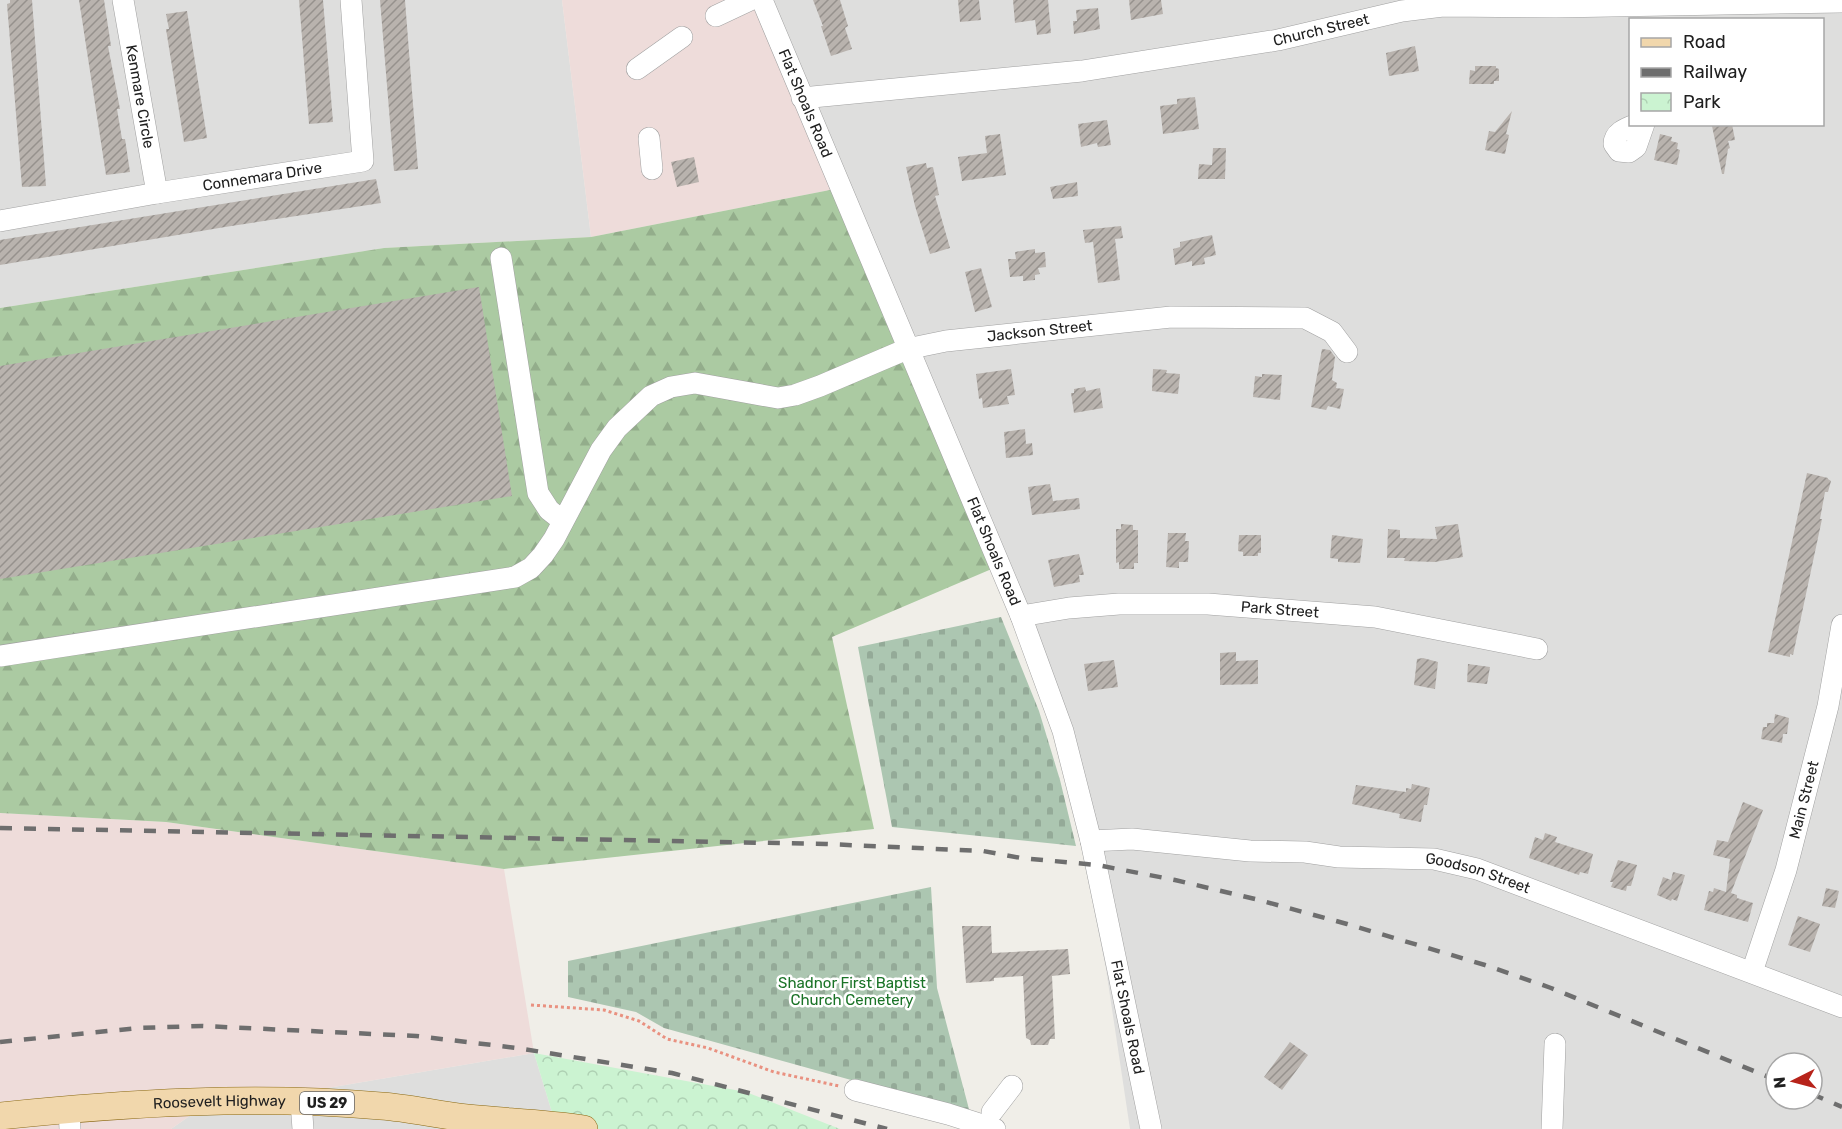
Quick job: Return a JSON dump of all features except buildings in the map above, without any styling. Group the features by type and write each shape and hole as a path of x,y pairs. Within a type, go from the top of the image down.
{"main road":[{"name":"Roosevelt Highway","path":"0,1116 69,1119 232,1102 301,1102 382,1106 465,1123 569,1128"}],"street":[{"name":"Kenmare Circle","path":"123,0 157,193"},
{"name":"Connemara Drive","path":"0,221 157,193 363,161 351,0"},
{"path":"716,16 750,0"},
{"name":"Flat Shoals Road","path":"762,0 907,350 1021,616 1063,731 1091,841 1151,1129"},
{"name":"Church Street","path":"802,98 1082,71 1278,40 1402,11 1443,6 1670,13 1842,3"},
{"path":"637,69 682,37"},
{"path":"1632,126 1622,130 1614,139 1614,144 1619,151 1629,152 1636,147 1643,126"},
{"path":"649,138 652,169"},
{"path":"501,258 538,493 549,510 563,521"},
{"name":"Jackson Street","path":"0,656 515,577 531,568 554,539 590,469 612,435 634,410 651,396 671,387 695,382 778,398 795,395 907,350 946,340 1172,318 1305,318 1332,332 1347,352"},
{"name":"Park Street","path":"1021,616 1068,608 1109,605 1208,604 1375,617 1537,649"},
{"name":"Main Street","path":"1752,972 1786,870 1835,708 1842,625"},
{"name":"Goodson Street","path":"1091,841 1132,839 1250,851 1305,852 1339,857 1434,859 1477,869 1842,1007"},
{"path":"1552,1129 1555,1044"},
{"path":"855,1090 948,1114 993,1118 1012,1086"},
{"path":"301,1102 303,1129"}],"path":[{"path":"531,1005 604,1010 639,1021 667,1039 708,1048 774,1072 855,1090"}],"shaded area":[{"path":"0,0 562,0 591,237 384,248 0,308"},
{"path":"562,0 760,0 835,189 591,237"},
{"path":"760,0 1842,0 1842,1129 1130,1129 1106,969 1063,757 1001,565"},
{"path":"0,813 166,822 504,869 534,1053 198,1110 171,1129 0,1129"},
{"path":"534,1053 557,1129 171,1129 198,1110"}],"green space":[{"path":"835,189 1001,565 832,637 874,829 504,869 166,822 0,813 0,308 384,248 591,237"},
{"path":"1001,617 1039,711 1060,780 1076,846 892,827 858,647"},
{"name":"Shadnor First Baptist Church Cemetery","path":"931,887 937,988 970,1113 664,1028 636,1012 568,997 568,961"},
{"path":"534,1053 746,1092 840,1129 557,1129"}],"railway":[{"path":"0,828 826,844 983,851 1021,858 1097,865 1175,880 1259,900 1485,965 1551,988 1764,1075"},
{"path":"0,1042 138,1028 202,1026 416,1036 517,1048 672,1073 887,1129"},
{"path":"1824,1099 1842,1107"}]}
